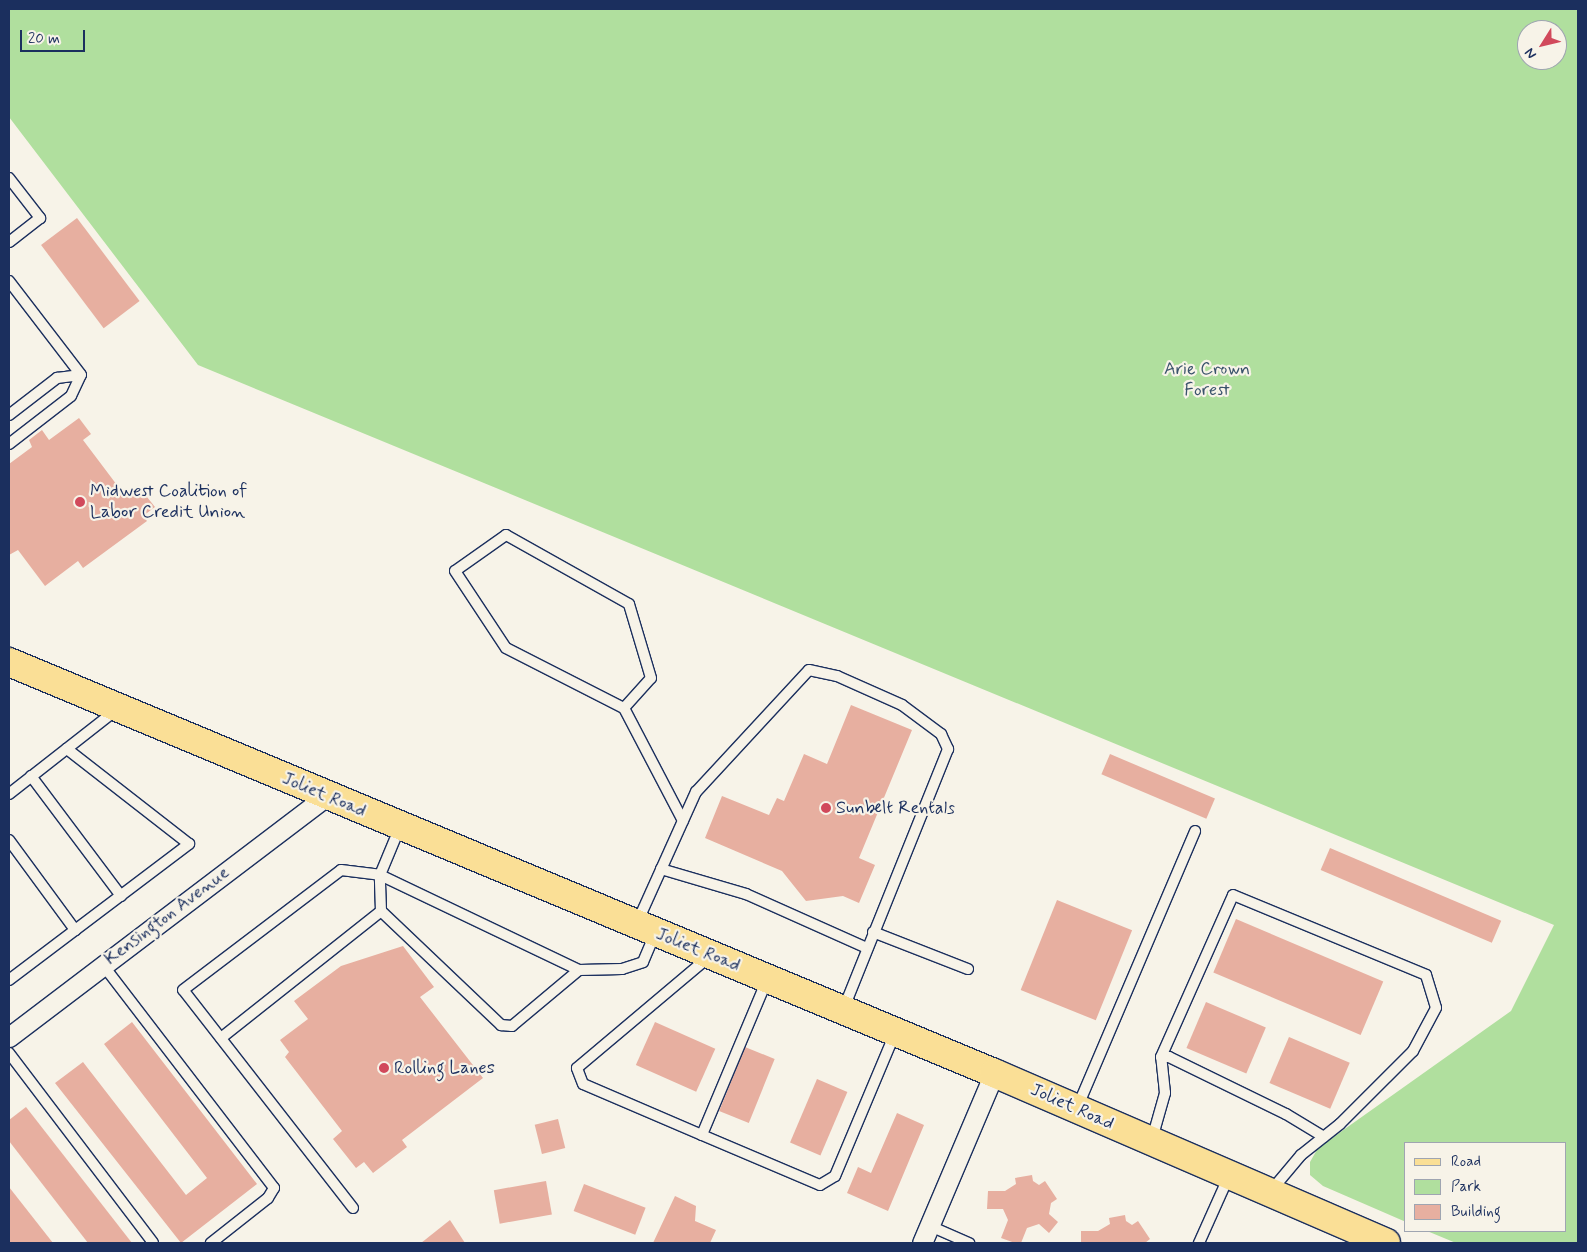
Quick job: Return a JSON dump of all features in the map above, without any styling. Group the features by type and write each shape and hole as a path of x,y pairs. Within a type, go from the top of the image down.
{"main road":[{"name":"Joliet Road","path":"9,662 50,681 120,707 400,827 994,1072 1386,1243"}],"street":[{"name":"Kensington Avenue","path":"9,1037 326,796"},
{"path":"922,1243 994,1072"}],"lane":[{"path":"9,178 40,218 9,242"},
{"path":"9,281 81,375"},
{"path":"9,415 57,378 81,375"},
{"path":"9,444 71,396 81,375"},
{"path":"624,708 651,678 629,604 506,535 455,571 506,648 624,708 683,821"},
{"path":"353,1208 183,990 341,870 380,875 579,970 622,969 643,962 646,929 661,869 696,792 809,670 837,676 902,705 941,734 948,749 843,1010"},
{"path":"9,794 120,707"},
{"path":"9,980 189,844 67,749"},
{"path":"31,776 121,896"},
{"path":"400,827 380,875 381,911 501,1025 512,1026 579,970"},
{"path":"1077,1109 1195,830"},
{"path":"9,840 75,930"},
{"path":"661,869 746,894 867,948"},
{"path":"1151,1141 1164,1093 1161,1057 1232,895 1426,975 1436,1008 1413,1051 1322,1138 1301,1155 1269,1193"},
{"path":"221,1038 381,911"},
{"path":"873,932 968,969"},
{"path":"710,955 577,1068 583,1084 820,1184 835,1176 895,1032"},
{"path":"103,965 274,1188 268,1198 211,1243"},
{"path":"702,1135 767,979"},
{"path":"9,1053 153,1243"},
{"path":"1161,1057 1169,1057 1286,1114 1322,1138"},
{"path":"1199,1243 1229,1175"},
{"path":"930,1226 969,1243"}],"green space":[{"name":"Arie Crown Forest","path":"9,9 1578,9 1578,1243 1456,1243 1429,1232 1567,1232 1567,1142 1404,1142 1404,1221 1323,1186 1310,1175 1310,1162 1318,1148 1511,1011 1554,925 198,365 9,117"}],"building":[{"path":"77,218 140,301 104,328 41,245"},
{"name":"Midwest Coalition of Labor Credit Union","path":"79,418 91,434 83,440 126,497 139,487 155,507 143,516 147,521 83,568 78,561 45,586 18,550 9,555 9,464 32,447 29,440 42,430 49,440"},
{"name":"Sunbelt Rentals","path":"851,705 912,730 859,858 875,865 859,903 843,896 806,901 782,871 705,838 722,796 769,815 777,798 784,801 804,754 827,764"},
{"path":"1110,754 1215,799 1206,819 1101,774"},
{"path":"1330,848 1501,921 1492,943 1321,870"},
{"path":"1057,900 1132,930 1096,1020 1021,990"},
{"path":"1236,919 1383,982 1361,1035 1213,972"},
{"name":"Rolling Lanes","path":"403,946 434,987 420,997 483,1078 402,1140 407,1147 373,1173 364,1162 356,1168 333,1139 342,1131 285,1057 289,1052 280,1040 308,1019 294,1001 341,966"},
{"path":"1206,1002 1266,1027 1246,1073 1186,1048"},
{"path":"132,1022 257,1184 181,1243 55,1083 83,1062 186,1195 207,1178 104,1044"},
{"path":"655,1022 715,1049 696,1092 636,1065"},
{"path":"1289,1037 1350,1063 1330,1109 1269,1083"},
{"path":"745,1047 775,1059 749,1123 719,1111"},
{"path":"817,1079 847,1092 820,1155 790,1143"},
{"path":"26,1107 132,1243 88,1243 9,1141 9,1120"},
{"path":"897,1113 924,1125 888,1211 847,1193 858,1167 871,1173"},
{"path":"558,1119 565,1148 542,1154 535,1125"},
{"path":"1032,1175 1033,1181 1039,1185 1045,1181 1057,1199 1051,1203 1049,1214 1058,1222 1049,1233 1039,1224 1027,1228 1021,1243 1001,1238 1008,1220 1003,1209 987,1209 988,1191 1005,1191 1016,1184 1015,1178"},
{"path":"546,1181 552,1214 500,1224 494,1190"},
{"path":"584,1184 646,1208 635,1235 574,1211"},
{"path":"9,1187 53,1243 9,1243"},
{"path":"675,1196 696,1206 695,1221 716,1230 710,1243 653,1243"},
{"path":"1125,1215 1126,1221 1132,1225 1138,1221 1150,1239 1145,1243 1081,1243 1081,1231 1098,1231 1110,1224 1109,1218"},
{"path":"450,1220 465,1243 421,1243"}],"place":[{"name":"Midwest Coalition of Labor Credit Union","path":"80,502"},
{"name":"Sunbelt Rentals","path":"826,808"},
{"name":"Rolling Lanes","path":"384,1068"}]}
